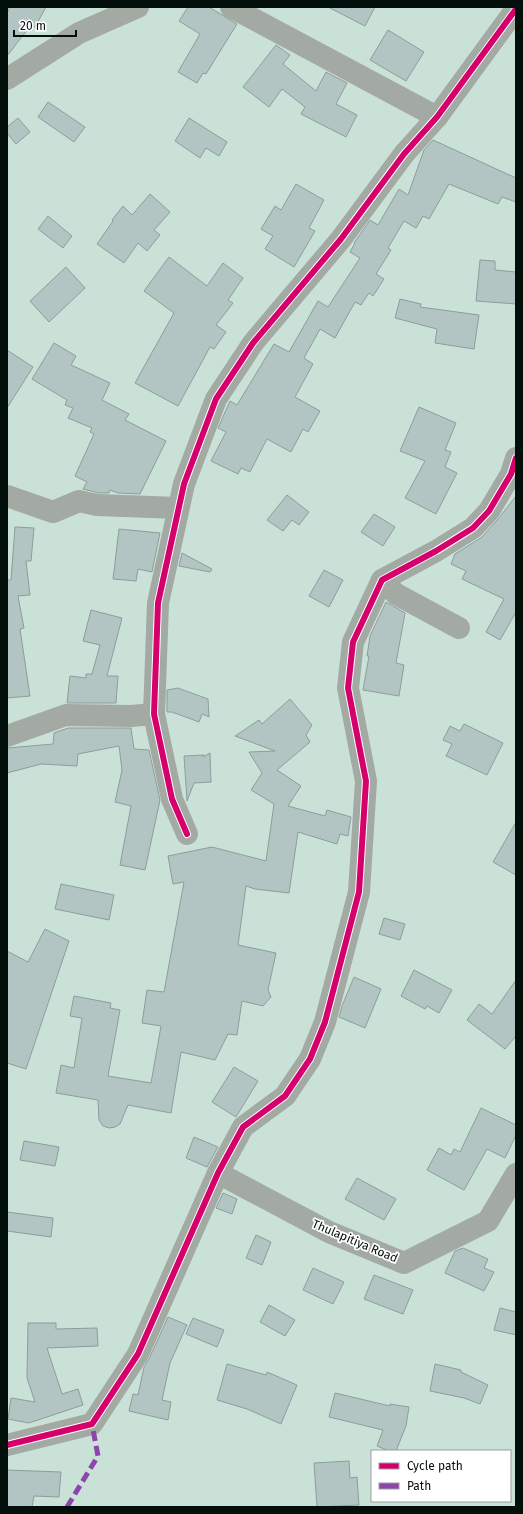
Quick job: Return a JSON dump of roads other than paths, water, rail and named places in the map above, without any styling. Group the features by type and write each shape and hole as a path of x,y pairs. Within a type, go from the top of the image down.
{"street":[{"path":"7,79 79,33 138,7"},
{"path":"231,7 437,117"},
{"path":"188,834 172,799 154,714 158,604 184,484 216,399 253,343 341,239 404,154 437,117 516,9"},
{"path":"7,1445 92,1424 138,1354 218,1173 243,1127 285,1096 310,1060 325,1022 359,892 366,781 348,688 353,642 382,580 436,551 473,528 490,511 511,474 516,458"},
{"path":"7,496 53,512 79,501 97,505 178,508"},
{"path":"382,580 396,594 460,628"},
{"path":"7,736 66,716 131,716 154,714"},
{"name":"Thulapitiya Road","path":"218,1173 329,1232 404,1262 488,1221 516,1174"}]}
